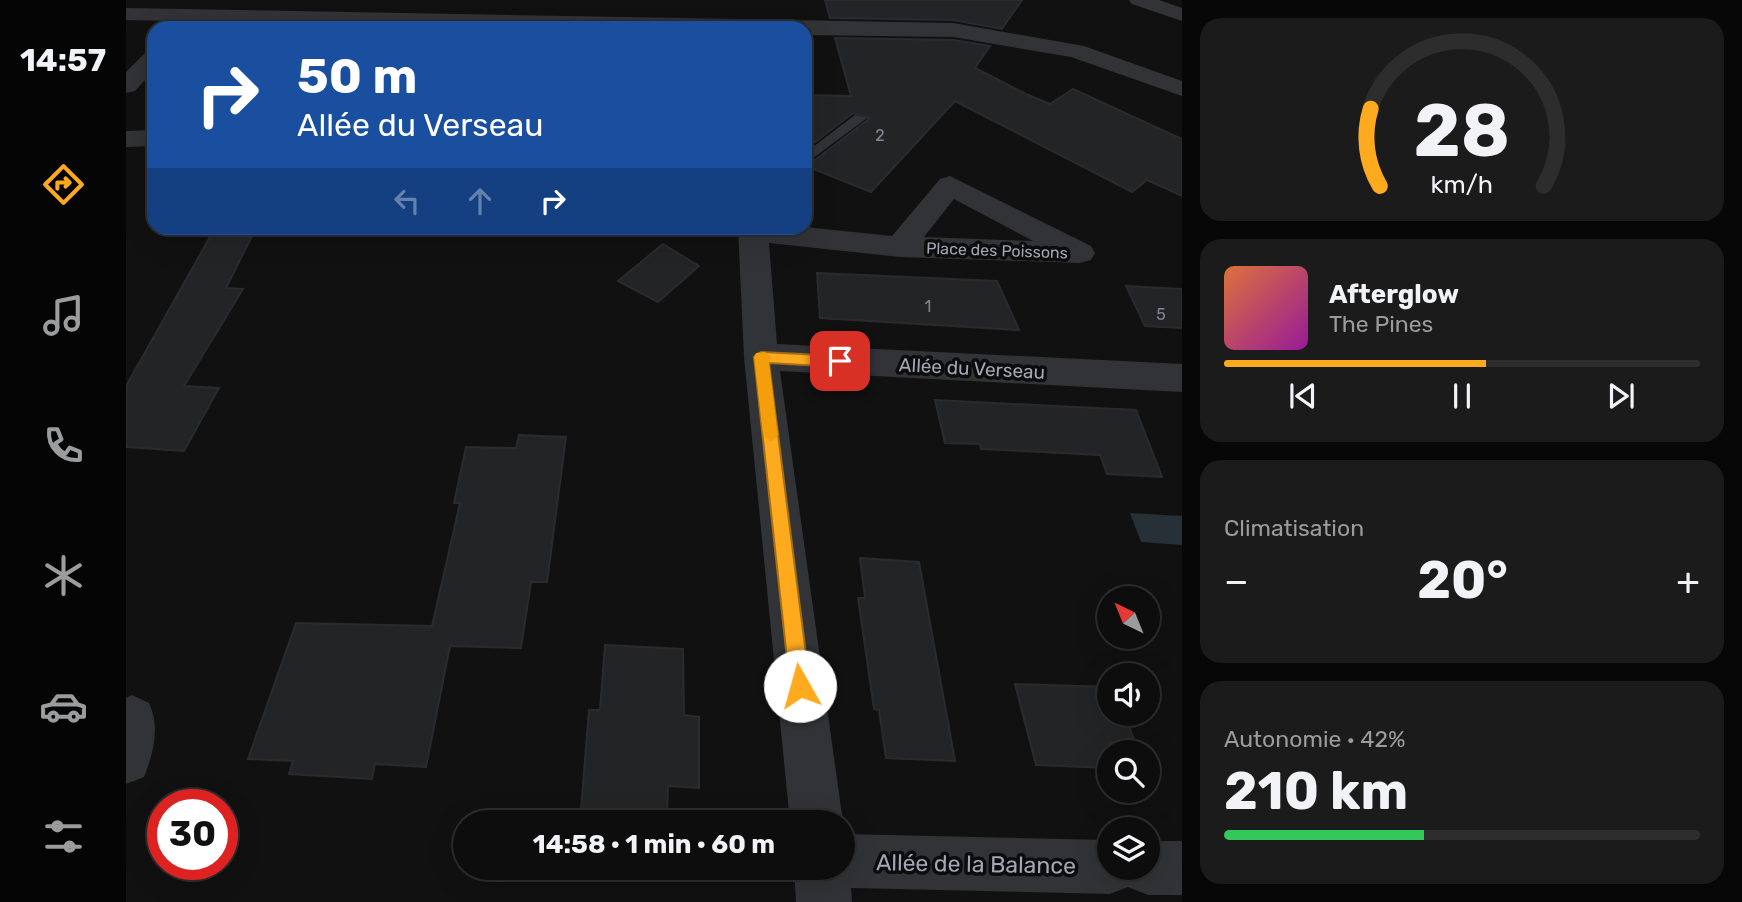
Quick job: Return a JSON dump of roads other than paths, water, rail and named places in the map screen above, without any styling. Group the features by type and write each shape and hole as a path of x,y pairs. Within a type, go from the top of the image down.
{"street":[{"path":"1139,0 1182,15"},
{"path":"126,14 179,21"},
{"path":"812,28 953,30 1076,51 1182,89"},
{"path":"126,86 147,64"},
{"path":"126,139 147,138"},
{"name":"Place des Poissons","path":"802,235 900,247 1080,253 950,185 900,247"},
{"path":"753,235 761,357 815,810"},
{"name":"Allée du Verseau","path":"761,357 1182,378"},
{"name":"Allée de la Balance","path":"855,860 1097,867"},
{"path":"1160,867 1182,868"},
{"path":"822,880 824,902"}],"lane":[{"path":"812,155 860,118"}]}
